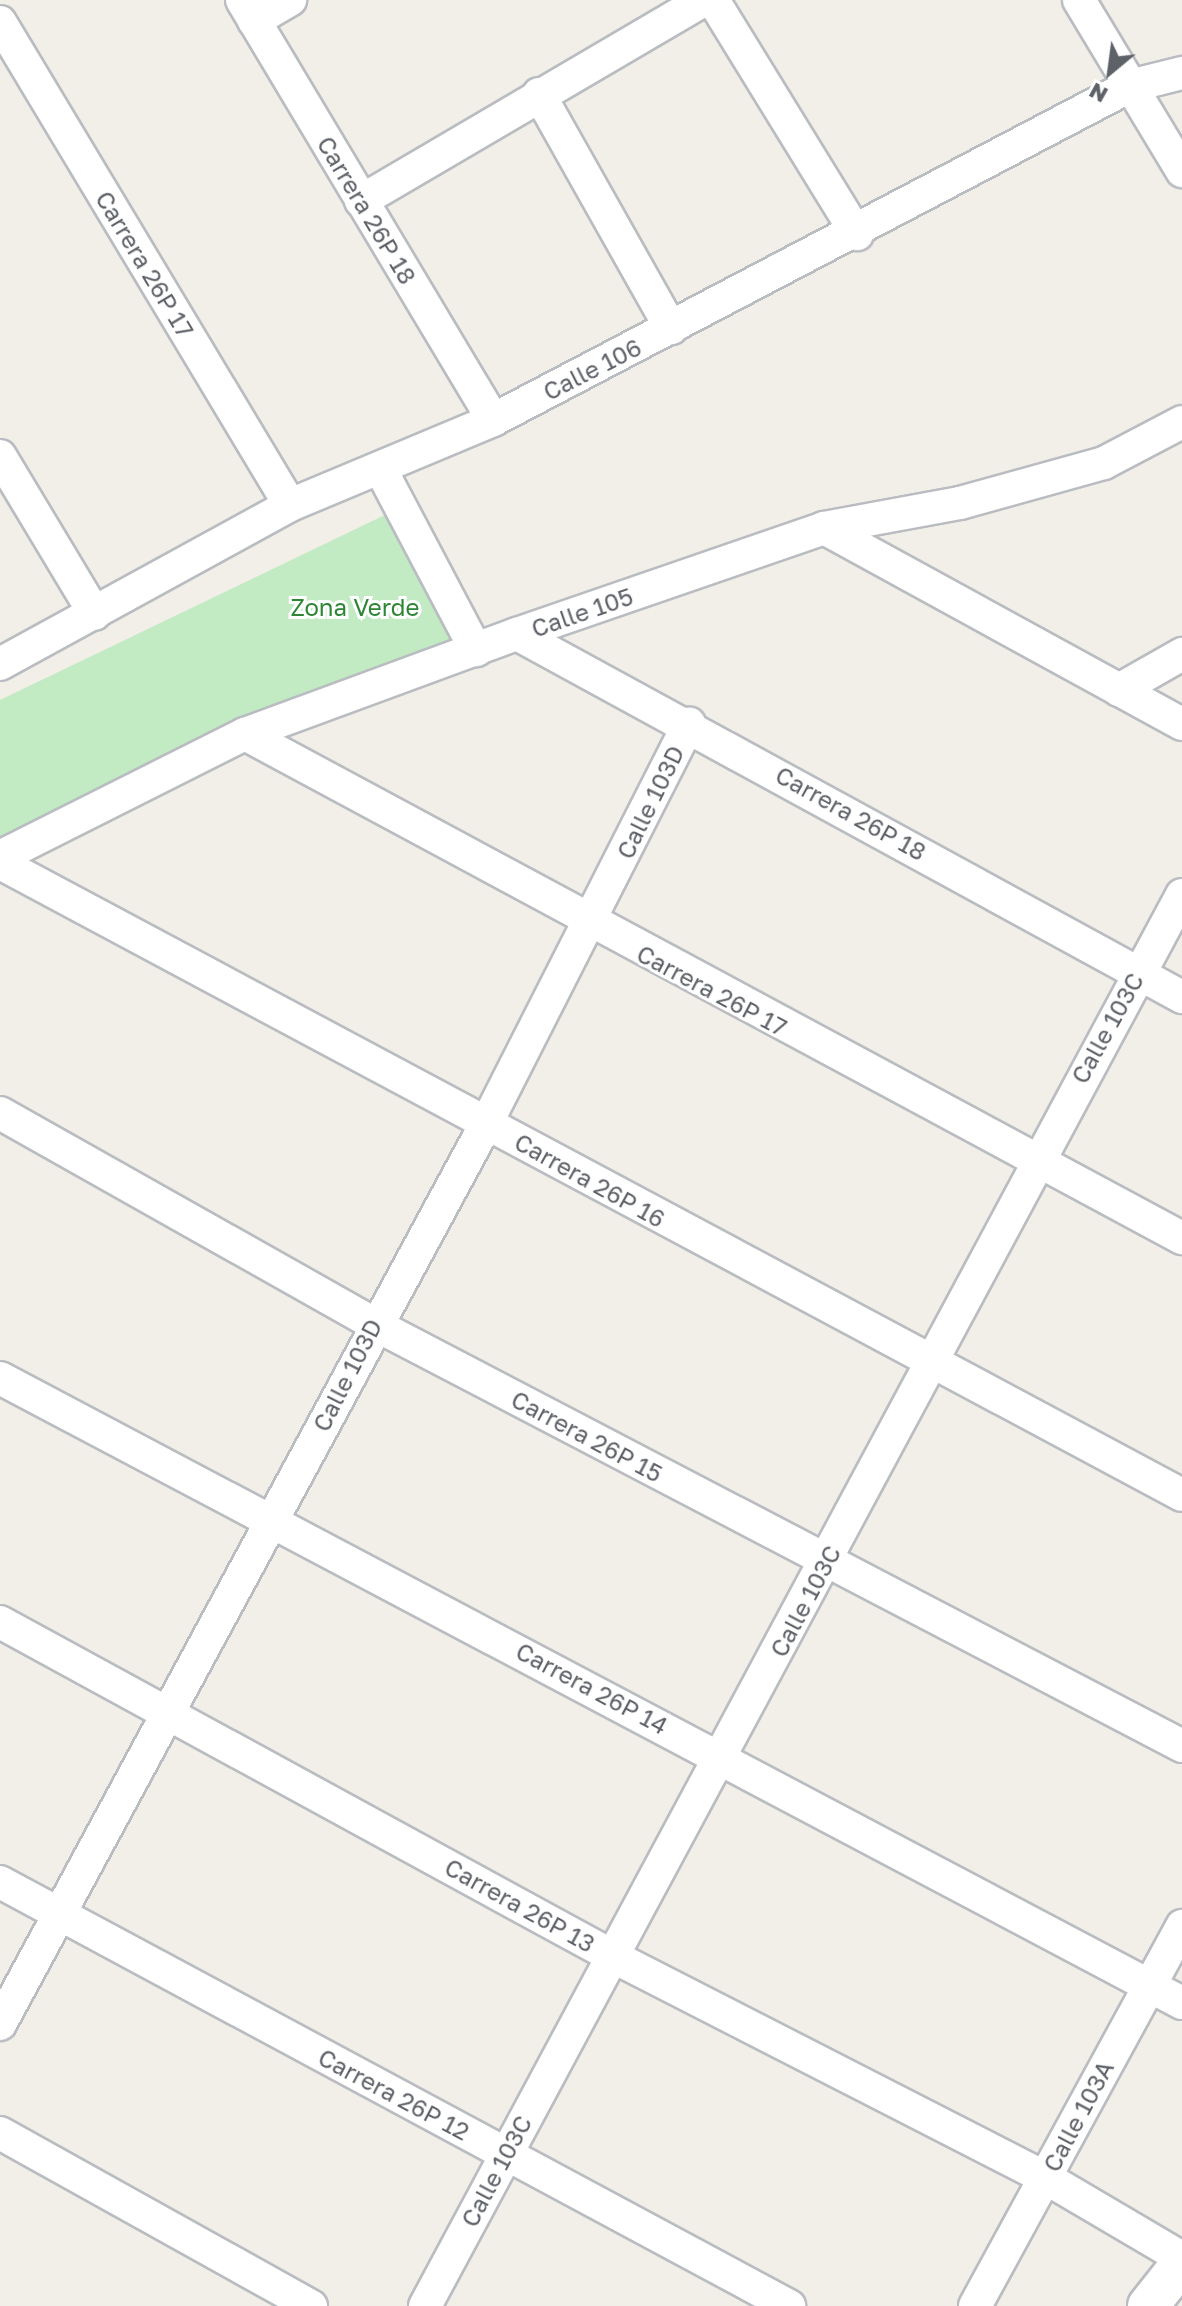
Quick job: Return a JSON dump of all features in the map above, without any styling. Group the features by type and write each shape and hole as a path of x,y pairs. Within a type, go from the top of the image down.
{"street":[{"path":"248,10 290,0"},
{"path":"361,201 703,0"},
{"path":"713,0 857,234"},
{"path":"1079,0 1182,171"},
{"name":"Carrera 26P 18","path":"248,10 493,420"},
{"name":"Carrera 26P 17","path":"0,22 290,505"},
{"name":"Calle 106","path":"0,664 290,505 493,420 857,234 1130,86 1182,73"},
{"path":"539,94 671,328"},
{"name":"Calle 105","path":"0,860 245,734 517,634 824,528 960,503 1104,463 1182,422"},
{"path":"0,456 95,614"},
{"path":"380,468 476,650"},
{"path":"824,528 1182,724"},
{"name":"Carrera 26P 18","path":"517,634 689,723 1182,997"},
{"path":"1119,690 1182,654"},
{"name":"Calle 103D","path":"0,2024 62,1915 166,1710 273,1518 372,1323 486,1124 689,723"},
{"name":"Carrera 26P 17","path":"245,734 589,925 1182,1238"},
{"name":"Carrera 26P 16","path":"0,860 929,1365 1182,1495"},
{"name":"Calle 103C","path":"425,2306 723,1757 1034,1160 1182,895"},
{"name":"Carrera 26P 15","path":"0,1113 372,1323 1182,1746"},
{"name":"Carrera 26P 14","path":"0,1378 273,1518 1182,2003"},
{"name":"Carrera 26P 13","path":"0,1622 614,1957 1046,2178 1182,2261"},
{"name":"Carrera 26P 12","path":"0,1882 789,2306"},
{"name":"Calle 103A","path":"975,2306 1182,1926"},
{"path":"0,2133 311,2306"},
{"path":"1148,2306 1182,2261"}],"green space":[{"name":"Zona Verde","path":"389,513 460,644 0,844 0,700"}]}
